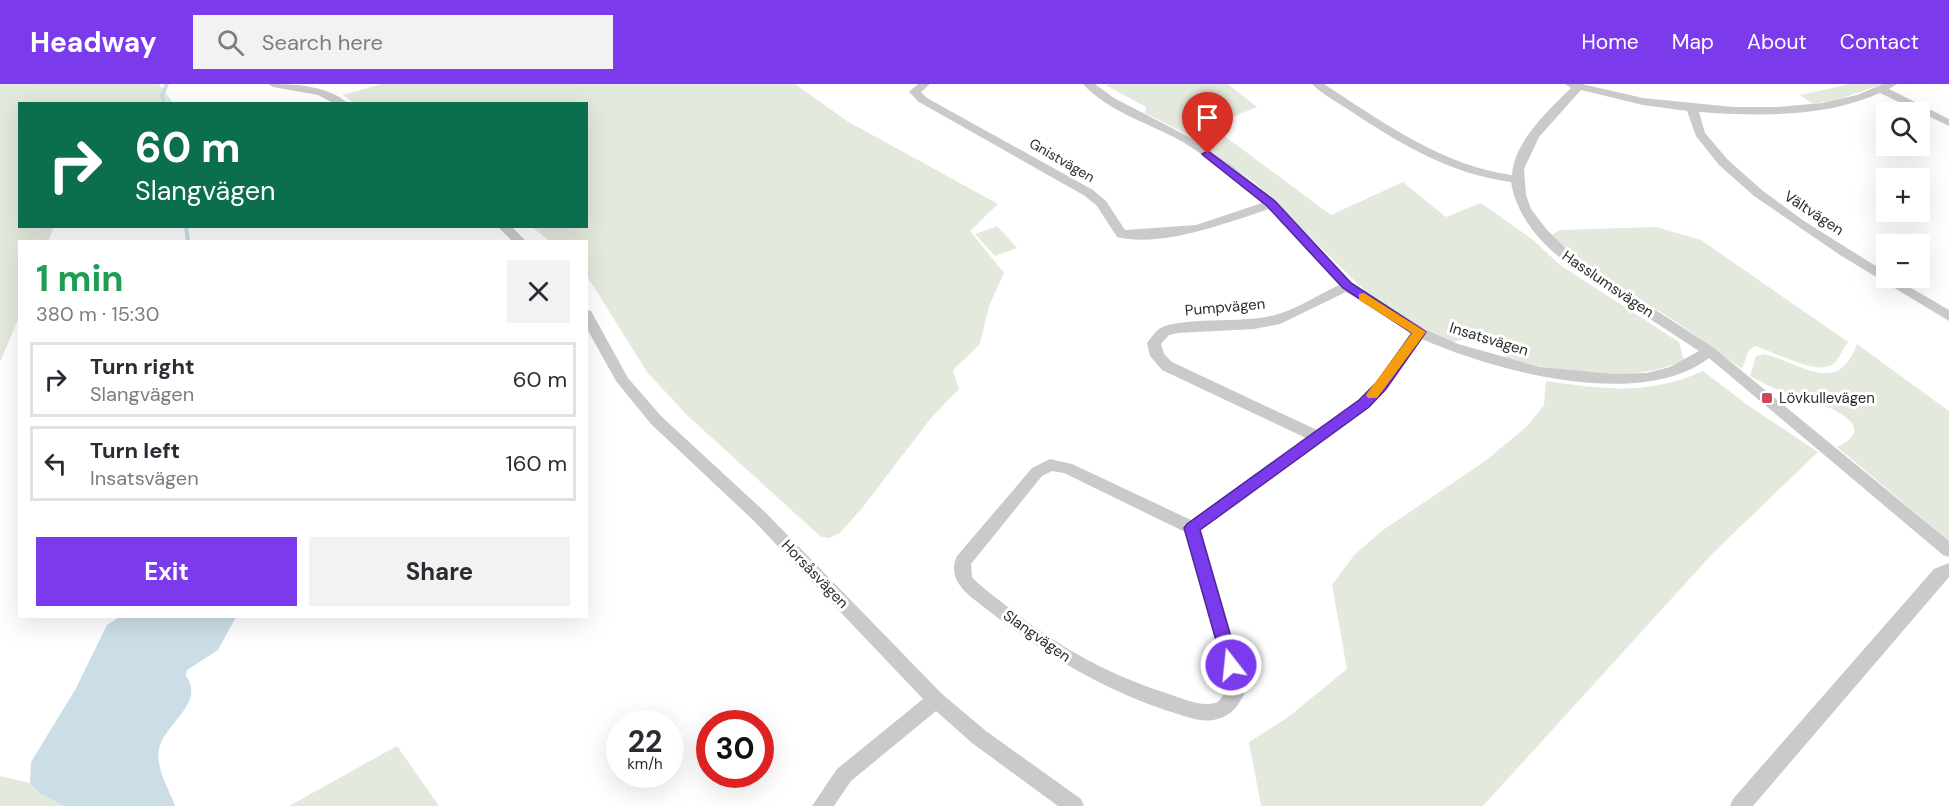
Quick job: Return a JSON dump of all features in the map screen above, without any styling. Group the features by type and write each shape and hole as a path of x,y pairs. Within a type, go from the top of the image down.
{"street":[{"path":"273,84 321,92 340,102"},
{"name":"Gnistvägen","path":"925,84 914,92 923,100 1089,192 1102,204 1120,234 1150,234 1198,229 1271,204"},
{"name":"Insatsvägen","path":"1088,84 1110,100 1189,141 1227,167 1271,204 1347,286 1420,332 1453,347 1540,372 1613,379 1647,378 1674,371 1696,361 1709,351"},
{"path":"1317,84 1418,148 1447,163 1492,177 1517,179 1518,168 1527,146 1574,85 1692,108 1743,111 1792,110 1845,102 1887,87 1949,123"},
{"name":"Vältvägen","path":"1692,108 1691,117 1701,136 1726,165 1773,206 1949,316"},
{"name":"Hasslumsvägen","path":"1517,179 1522,201 1531,218 1553,246 1572,262 1709,351 1949,550"},
{"path":"505,228 520,240"},
{"name":"Pumpvägen","path":"1318,437 1167,366 1157,356 1154,343 1164,332 1178,328 1254,324 1280,319 1347,286"},
{"name":"Horsåsvägen","path":"588,318 623,381 656,420 760,517 936,700 979,738 1074,806"},
{"path":"1192,528 1364,404 1381,386 1420,332"},
{"name":"Slangvägen","path":"1050,465 1067,468 1192,528 1238,688 1232,701 1219,711 1201,712 1160,700 1121,685 1070,660 1027,632 972,587 962,574 963,561 1037,472 1050,465"},
{"path":"1740,806 1940,574 1949,570"},
{"path":"822,806 844,775 936,700"}],"shaded area":[{"path":"0,84 159,84 172,102 18,102 18,228 54,228 48,240 18,240 18,319 0,362"},
{"path":"381,84 795,84 847,121 998,204 970,231 1004,273 989,306 980,344 953,370 959,389 931,418 863,507 840,533 829,538 821,537 688,416 647,372 588,278 588,240 548,240 533,228 588,228 588,102 352,102 343,95"},
{"path":"1228,84 1257,107 1211,126 1331,215 1403,182 1446,217 1481,203 1532,239 1560,265 1679,342 1684,360 1663,368 1641,372 1596,374 1505,359 1506,340 1482,335 1453,342 1412,322 1367,293 1256,184 1181,131 1145,113 1146,107 1105,85"},
{"path":"1850,84 1883,84 1839,99 1813,104 1800,95"},
{"path":"997,226 1017,248 995,256 975,234"},
{"path":"1656,227 1701,240 1848,342 1837,360 1832,365 1816,367 1755,346 1749,350 1742,369 1670,318 1594,269 1552,235 1560,230"},
{"path":"1857,344 1949,411 1949,541 1837,447 1851,437 1854,427 1847,418 1818,403 1775,389 1750,376 1756,356 1763,354 1816,372 1828,373 1839,370 1849,361"},
{"path":"1703,371 1749,406 1818,452 1714,552 1483,806 1261,806 1249,742 1287,718 1347,669 1332,585 1355,554 1383,530 1484,462 1526,427 1544,405 1546,381 1607,388 1644,387 1683,379"},
{"path":"118,618 235,618 218,650 187,670 186,676 191,686 188,704 162,740 159,749 159,763 175,806 64,806 39,793 30,783 31,762 75,690 107,625"},
{"path":"397,746 439,806 289,806"},
{"path":"0,776 30,783 39,793 64,806 0,806"}],"waterway":[{"path":"164,102 162,95 167,84"},
{"path":"186,228 188,240"}],"slow traffic":[{"path":"1364,297 1420,332 1372,395"}],"place":[{"name":"Lövkullevägen","path":"1767,398"}],"route":[{"path":"1208,154 1271,204 1347,286 1420,332 1404,351 1381,386 1364,404 1192,528 1231,665"}]}
